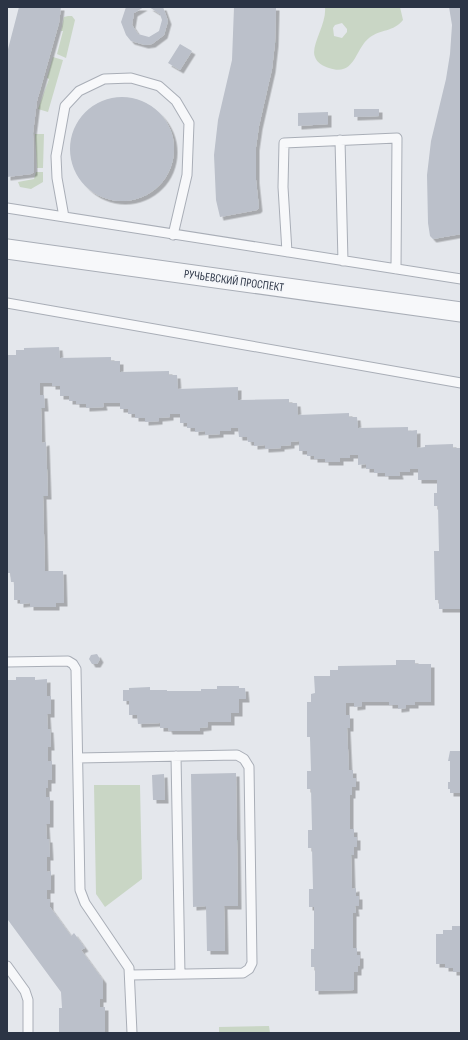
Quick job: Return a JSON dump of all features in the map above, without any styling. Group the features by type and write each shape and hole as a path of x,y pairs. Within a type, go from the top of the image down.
{"street":[{"name":"РУЧЬЕВСКИЙ ПРОСПЕКТ","path":"7,249 461,312"}],"lane":[{"path":"64,217 57,178 56,156 65,106 79,91 104,80 131,78 159,86 176,102 189,123 187,175 173,234"},
{"path":"287,252 283,187 284,143 397,138 396,269"},
{"path":"340,140 343,261"},
{"path":"7,208 461,280"},
{"path":"7,303 461,383"},
{"path":"7,662 68,661 73,664 76,670 81,897 127,962 131,975 132,1033"},
{"path":"78,758 237,755 244,760 249,767 252,963 249,969 243,973 131,975"},
{"path":"176,756 180,974"},
{"path":"7,966 25,991 28,1000 28,1033"}],"green space":[{"path":"325,7 400,7 403,20 395,27 373,35 369,38 364,43 354,60 344,69 338,70 322,65 315,57 315,47 325,14","holes":["342,23 347,29 347,32 342,38 334,36 333,28 335,25"]},
{"path":"72,16 75,20 66,58 57,54 63,31 61,31 64,17"},
{"path":"53,57 63,60 48,112 38,109 49,79 47,78"},
{"path":"35,134 44,134 43,168 37,168"},
{"path":"36,172 43,172 43,182 31,189 20,187 18,182 34,179"},
{"path":"94,785 140,785 142,879 105,907 96,894"},
{"path":"269,1026 270,1033 219,1033 219,1027"}],"building":[{"path":"19,7 61,7 59,23 37,101 33,133 34,172 31,174 7,177 7,53"},
{"path":"126,7 144,7 134,13 132,25 138,34 149,37 159,31 162,20 160,14 149,7 163,7 168,21 164,35 152,44 145,45 131,41 126,35 121,22"},
{"path":"234,7 276,7 275,43 272,69 259,126 256,147 256,180 259,208 257,210 220,217 216,200 214,155 218,120 232,60"},
{"path":"449,7 461,7 461,234 433,239 430,236 428,223 427,175 431,141 446,79 450,54 452,25"},
{"path":"180,44 192,51 180,70 168,63"},
{"path":"122,97 142,101 159,112 170,129 174,149 170,169 159,186 142,197 122,201 102,197 85,186 74,169 70,149 74,129 85,112 102,101"},
{"path":"354,109 379,109 379,116 354,117"},
{"path":"328,112 328,124 298,126 298,113"},
{"path":"59,347 60,358 111,357 111,361 120,361 120,372 169,371 169,375 177,375 178,389 238,387 238,400 289,399 289,403 297,403 298,415 349,413 349,417 357,417 358,428 408,427 408,431 417,430 417,448 425,447 425,445 453,444 453,448 461,448 461,609 439,609 439,600 435,600 434,551 439,551 438,506 434,506 434,493 437,493 437,480 418,480 418,469 410,469 410,472 399,472 400,476 385,476 385,473 374,473 374,469 366,469 366,464 358,465 358,455 350,455 350,458 340,458 340,462 325,462 325,459 314,459 314,456 307,456 307,451 299,451 299,441 291,442 291,445 281,446 281,448 265,449 265,445 254,446 254,442 248,442 247,437 239,437 238,428 231,428 231,431 220,431 220,434 205,435 205,431 195,432 195,428 187,428 187,423 180,423 180,414 170,414 170,417 159,418 159,421 145,422 145,418 135,418 135,414 128,414 128,409 120,409 120,403 103,403 104,407 86,408 86,404 76,404 76,401 69,401 69,396 60,396 60,386 52,386 52,383 40,383 40,395 44,395 45,408 41,408 42,443 46,442 48,496 43,496 45,571 63,571 64,603 56,603 56,607 30,607 30,603 20,604 20,600 14,600 14,582 11,582 10,573 7,573 7,355 16,355 16,350 24,350 24,348"},
{"path":"97,654 100,659 97,664 92,664 89,659 91,655"},
{"path":"396,660 415,660 415,664 431,664 431,702 415,702 415,705 406,705 406,708 398,709 398,705 389,705 389,702 362,702 362,706 354,707 354,703 346,703 346,715 350,715 350,728 347,728 349,770 353,770 353,778 356,778 356,787 352,787 352,795 350,795 350,829 354,829 354,837 357,837 357,847 354,847 354,855 351,855 352,889 356,888 356,896 359,896 359,906 355,906 356,913 353,913 353,948 357,948 357,955 360,955 360,965 358,966 358,972 354,972 354,990 315,991 315,967 311,967 311,949 314,949 314,907 309,907 309,889 313,889 312,848 308,848 308,830 312,830 311,789 307,789 307,771 311,771 310,737 307,737 307,702 311,702 311,694 315,693 314,676 330,676 330,670 338,670 338,666 396,665"},
{"path":"16,677 35,677 35,680 47,679 47,696 51,696 51,714 47,714 51,747 48,747 48,761 52,761 52,780 48,780 48,788 46,788 46,797 50,797 50,824 46,824 50,857 47,857 47,872 51,871 51,890 47,890 47,899 50,899 50,907 71,936 74,933 85,948 81,950 103,980 103,999 100,999 100,1007 105,1007 105,1033 59,1033 59,1008 62,1008 61,992 8,920 7,680 16,680"},
{"path":"217,686 239,686 239,688 245,688 246,699 239,699 239,713 231,713 231,722 208,722 208,727 200,728 200,731 169,731 168,728 160,728 160,723 138,724 137,715 129,715 129,701 123,701 123,690 129,690 129,688 150,687 150,690 201,691 201,689 217,689"},
{"path":"450,751 461,751 461,793 450,793 450,789 448,789 448,782 450,782 450,761 448,761"},
{"path":"236,773 238,906 224,906 225,951 207,951 206,906 193,907 191,774"},
{"path":"164,774 165,800 153,800 152,775"},
{"path":"452,926 461,926 461,972 453,972 453,968 445,968 445,964 436,964 436,934 443,934 443,930 452,930"}]}
